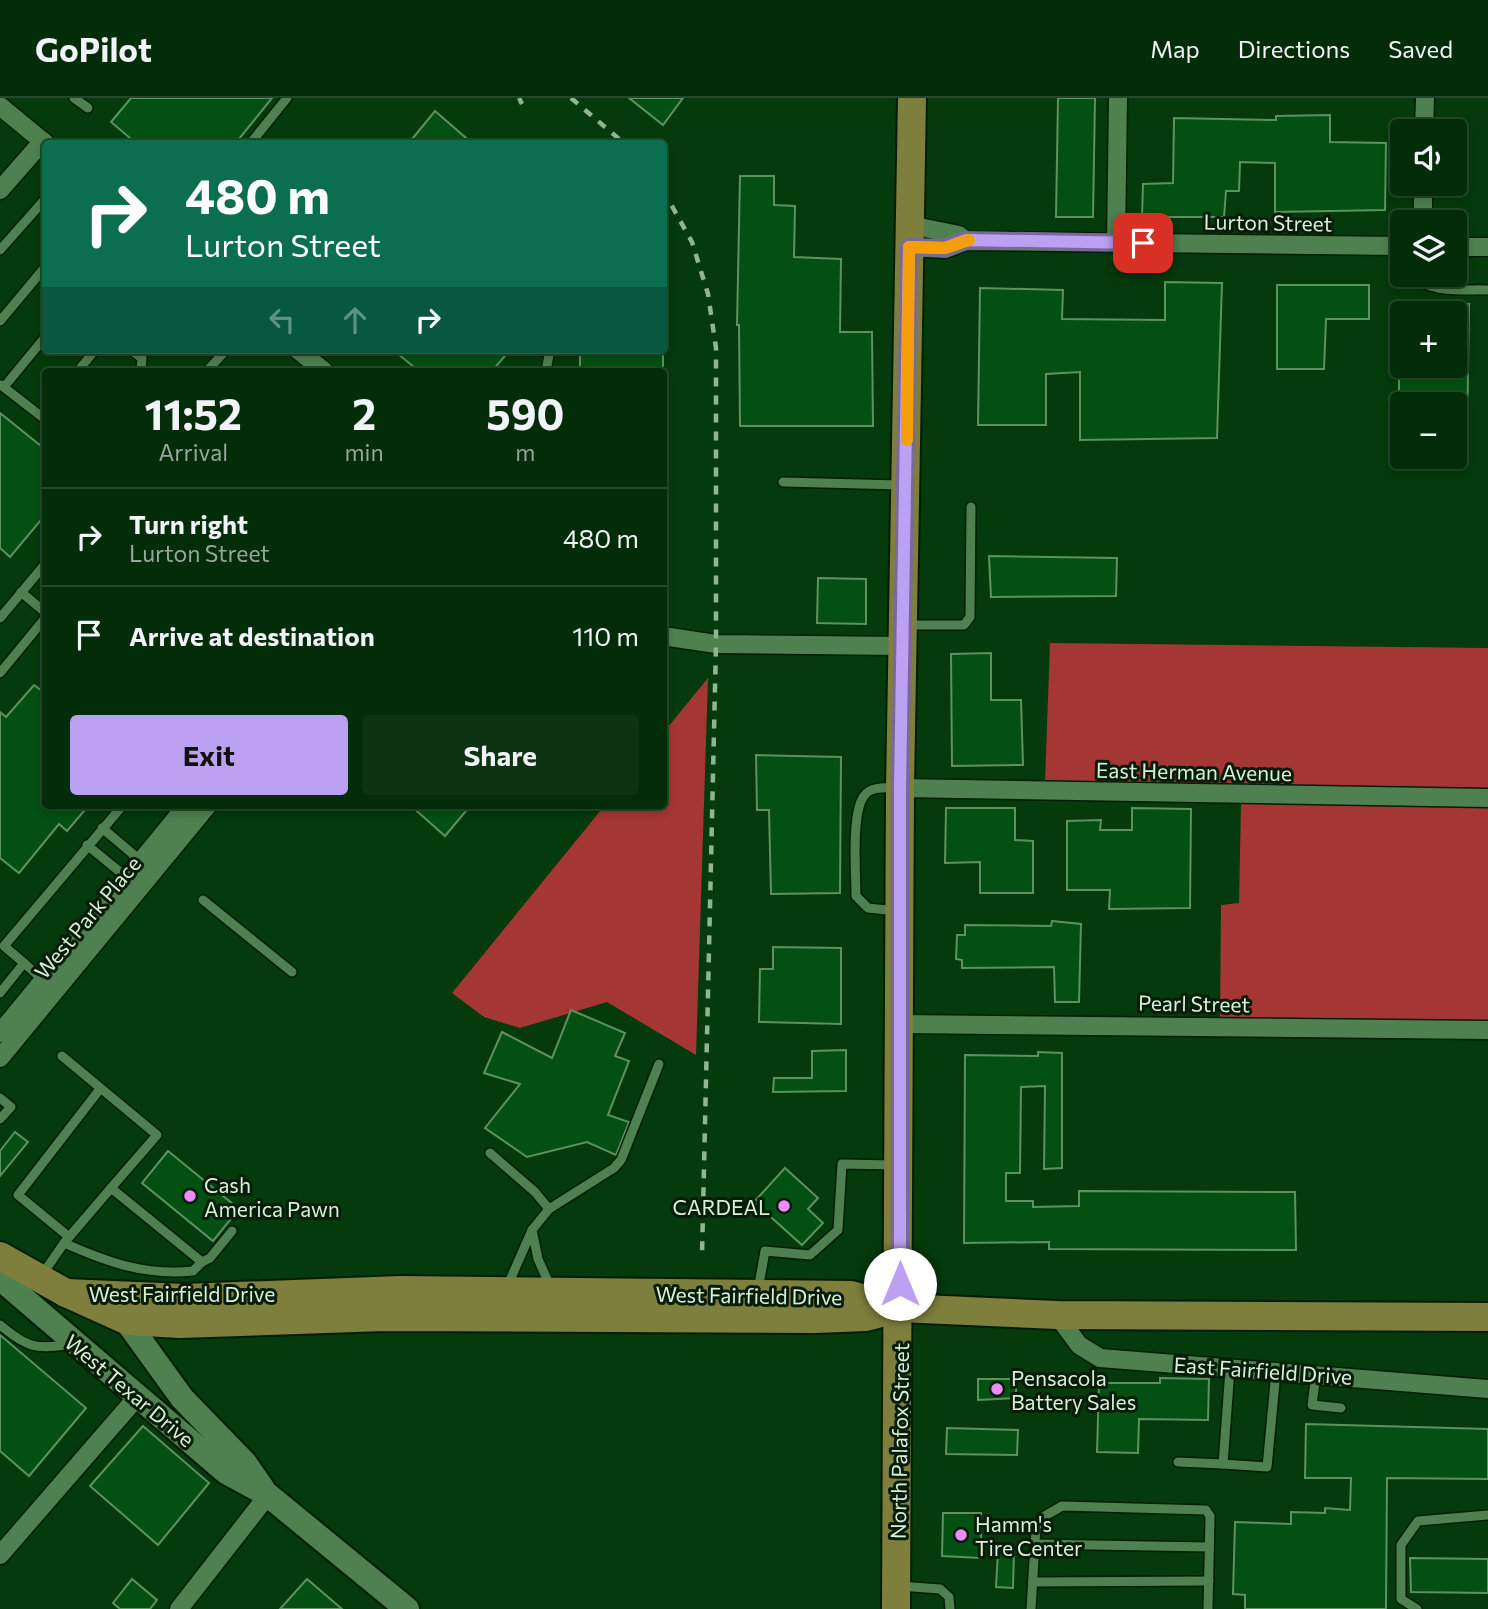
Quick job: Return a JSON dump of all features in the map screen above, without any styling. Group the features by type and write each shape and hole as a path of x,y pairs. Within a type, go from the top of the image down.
{"main road":[{"name":"North Palafox Street","path":"897,1597 900,788 912,98"},
{"name":"West Fairfield Drive","path":"0,1256 66,1293 107,1296 184,1298 318,1292 851,1295 900,1308"},
{"name":"West Texar Drive","path":"0,1275 9,1286 226,1472 268,1495 407,1609"},
{"path":"66,1293 128,1321"},
{"name":"West Texar Drive","path":"107,1296 128,1321 182,1398 245,1463 268,1495"},
{"name":"West Fairfield Drive","path":"128,1321 180,1324 384,1317 815,1320 866,1317 900,1308"},
{"path":"900,1308 1057,1315 1488,1317"}],"street":[{"path":"1116,242 1118,98"},
{"path":"1424,119 1425,98"},
{"path":"0,106 42,140"},
{"path":"0,190 42,144"},
{"name":"Lurton Street","path":"910,236 945,248 966,240 1390,246"},
{"path":"1467,247 1488,247"},
{"path":"303,354 320,368"},
{"path":"667,637 716,644 903,636"},
{"name":"East Herman Avenue","path":"900,788 1488,797"},
{"name":"West Park Place","path":"141,874 184,809"},
{"name":"West Park Place","path":"0,1058 49,985 141,874 204,809"},
{"name":"West Park Place","path":"0,1033 49,985"},
{"name":"Pearl Street","path":"900,1024 1488,1030"},
{"name":"East Fairfield Drive","path":"1057,1315 1079,1345 1100,1358 1488,1389"},
{"path":"0,1555 138,1396"},
{"path":"190,1605 268,1495"}],"lane":[{"path":"74,98 88,108"},
{"path":"253,140 287,98"},
{"path":"0,250 42,203"},
{"path":"0,321 42,271"},
{"path":"1430,287 1488,290"},
{"path":"42,340 2,385 42,415"},
{"path":"80,368 92,354"},
{"path":"210,368 222,354"},
{"path":"547,368 549,355"},
{"path":"783,482 906,485"},
{"path":"903,636 964,625 970,617 971,506"},
{"path":"0,618 42,568"},
{"path":"21,593 42,611"},
{"path":"0,673 42,620"},
{"path":"900,788 874,788 863,796 858,817 856,896 868,908 900,911"},
{"path":"49,985 2,945 120,809"},
{"path":"87,845 120,872 141,874 134,855 103,828"},
{"path":"203,900 292,972"},
{"path":"0,993 24,963"},
{"path":"39,1279 66,1240 158,1135 62,1056"},
{"path":"505,1292 532,1230 549,1209 614,1168 621,1160 659,1065"},
{"path":"100,1089 18,1195 66,1240 114,1265 138,1270 169,1274 193,1271 210,1258 232,1231"},
{"path":"0,1098 10,1107 0,1119"},
{"path":"490,1153 536,1192 549,1209"},
{"path":"757,1295 765,1251 810,1255 838,1230 842,1164 900,1165"},
{"path":"111,1188 202,1262"},
{"path":"532,1230 538,1259 553,1292"},
{"path":"0,1325 26,1344 42,1349 75,1343"},
{"path":"1223,1464 1230,1369"},
{"path":"1178,1462 1267,1467 1276,1372"},
{"path":"1316,1374 1312,1405 1341,1408"},
{"path":"1031,1609 1036,1527 1043,1517 1062,1506 1206,1510 1210,1516 1208,1609"},
{"path":"1417,1609 1401,1599 1401,1545 1418,1521 1488,1515"},
{"path":"1035,1544 1209,1547"},
{"path":"1033,1582 1209,1581"},
{"path":"897,1597 940,1589 949,1597 950,1609"}],"shaded area":[{"path":"1050,643 1488,648 1488,790 1045,781"},
{"path":"708,678 696,1055 607,1002 520,1028 484,1017 452,993 602,809 667,809 667,728"},
{"path":"1241,802 1488,805 1488,1022 1220,1017 1221,905 1239,903"}],"building":[{"path":"131,98 272,98 238,140 132,140 111,122"},
{"path":"629,98 683,98 663,125"},
{"path":"1058,98 1095,98 1093,217 1056,217"},
{"path":"435,111 468,140 411,140"},
{"path":"1330,115 1330,142 1386,143 1385,210 1275,212 1275,163 1240,162 1239,191 1226,191 1224,217 1142,217 1143,184 1173,183 1174,118 1276,120 1276,116"},
{"path":"740,176 774,176 774,205 795,206 794,257 841,259 840,332 872,332 873,426 740,426 737,325"},
{"path":"1165,282 1222,283 1217,438 1080,440 1080,372 1046,374 1046,425 978,425 980,288 1063,290 1062,319 1165,320"},
{"path":"1277,285 1369,285 1369,319 1326,319 1324,369 1277,369"},
{"path":"1469,304 1467,440 1467,392 1399,392 1399,378 1467,378"},
{"path":"398,354 507,354 495,368 415,368"},
{"path":"580,354 663,354 663,368 580,368"},
{"path":"0,413 42,447 42,519 10,557 0,548"},
{"path":"989,556 1117,558 1116,596 991,597"},
{"path":"818,578 866,579 866,624 817,623"},
{"path":"991,653 991,700 1021,700 1023,765 952,766 951,654"},
{"path":"34,685 42,691 42,809 84,811 67,831 59,824 19,873 0,858 0,712 6,717"},
{"path":"756,755 841,757 840,893 771,894 769,810 757,810"},
{"path":"946,808 1015,808 1015,840 1033,841 1033,893 980,893 980,862 945,863"},
{"path":"1132,808 1191,809 1190,908 1109,909 1110,890 1067,890 1067,821 1101,820 1100,830 1132,830"},
{"path":"415,809 468,809 445,836"},
{"path":"1052,921 1081,924 1079,1002 1055,1002 1054,967 962,968 962,960 956,959 957,935 965,935 965,925 1051,926"},
{"path":"773,947 841,948 841,1024 759,1022 760,969 773,969"},
{"path":"571,1010 625,1033 615,1056 629,1061 608,1115 629,1122 616,1155 587,1142 527,1157 485,1128 520,1084 484,1073 502,1032 552,1058"},
{"path":"846,1050 846,1091 773,1092 774,1078 812,1078 812,1051"},
{"path":"1038,1052 1062,1053 1062,1168 1044,1169 1045,1086 1021,1087 1020,1173 1006,1173 1006,1201 1033,1201 1033,1207 1079,1206 1079,1191 1295,1192 1296,1250 1049,1249 1049,1242 964,1243 965,1055 1038,1056"},
{"path":"15,1132 28,1142 0,1176 0,1151"},
{"name":"Cash America Pawn","path":"168,1151 239,1209 213,1241 142,1183"},
{"name":"CARDEAL","path":"785,1168 818,1198 808,1209 823,1223 802,1245 754,1202"},
{"path":"0,1335 86,1408 29,1476 0,1451"},
{"path":"1160,1378 1209,1379 1208,1420 1139,1419 1138,1453 1097,1452 1099,1383 1160,1383"},
{"name":"Pensacola Battery Sales","path":"978,1379 1016,1379 1016,1398 978,1400"},
{"path":"1306,1424 1488,1429 1488,1479 1387,1478 1386,1609 1245,1609 1245,1595 1233,1594 1235,1522 1291,1524 1291,1512 1325,1513 1325,1508 1350,1510 1351,1478 1305,1478"},
{"path":"143,1426 209,1483 158,1545 90,1486"},
{"path":"947,1428 1018,1430 1017,1455 946,1454"},
{"name":"Hamm's Tire Center","path":"943,1513 981,1513 981,1558 942,1556"},
{"path":"998,1551 1014,1551 1013,1588 996,1587"},
{"path":"1410,1558 1488,1559 1488,1593 1411,1592"},
{"path":"132,1579 157,1600 150,1609 120,1609 113,1603"},
{"path":"307,1579 342,1609 280,1609"}],"railway":[{"path":"519,98 522,104"},
{"path":"571,98 620,140"},
{"path":"667,197 692,242 708,294 716,348 716,644 702,1255"}],"slow traffic":[{"path":"907,440 909,247 945,248 969,240"}],"place":[{"name":"Cash America Pawn","path":"190,1196"},
{"name":"CARDEAL","path":"784,1206"},
{"name":"Pensacola Battery Sales","path":"997,1389"},
{"name":"Hamm's Tire Center","path":"961,1535"}],"route":[{"path":"900,1284 900,788 909,247 945,248 966,240 1143,243"}]}
